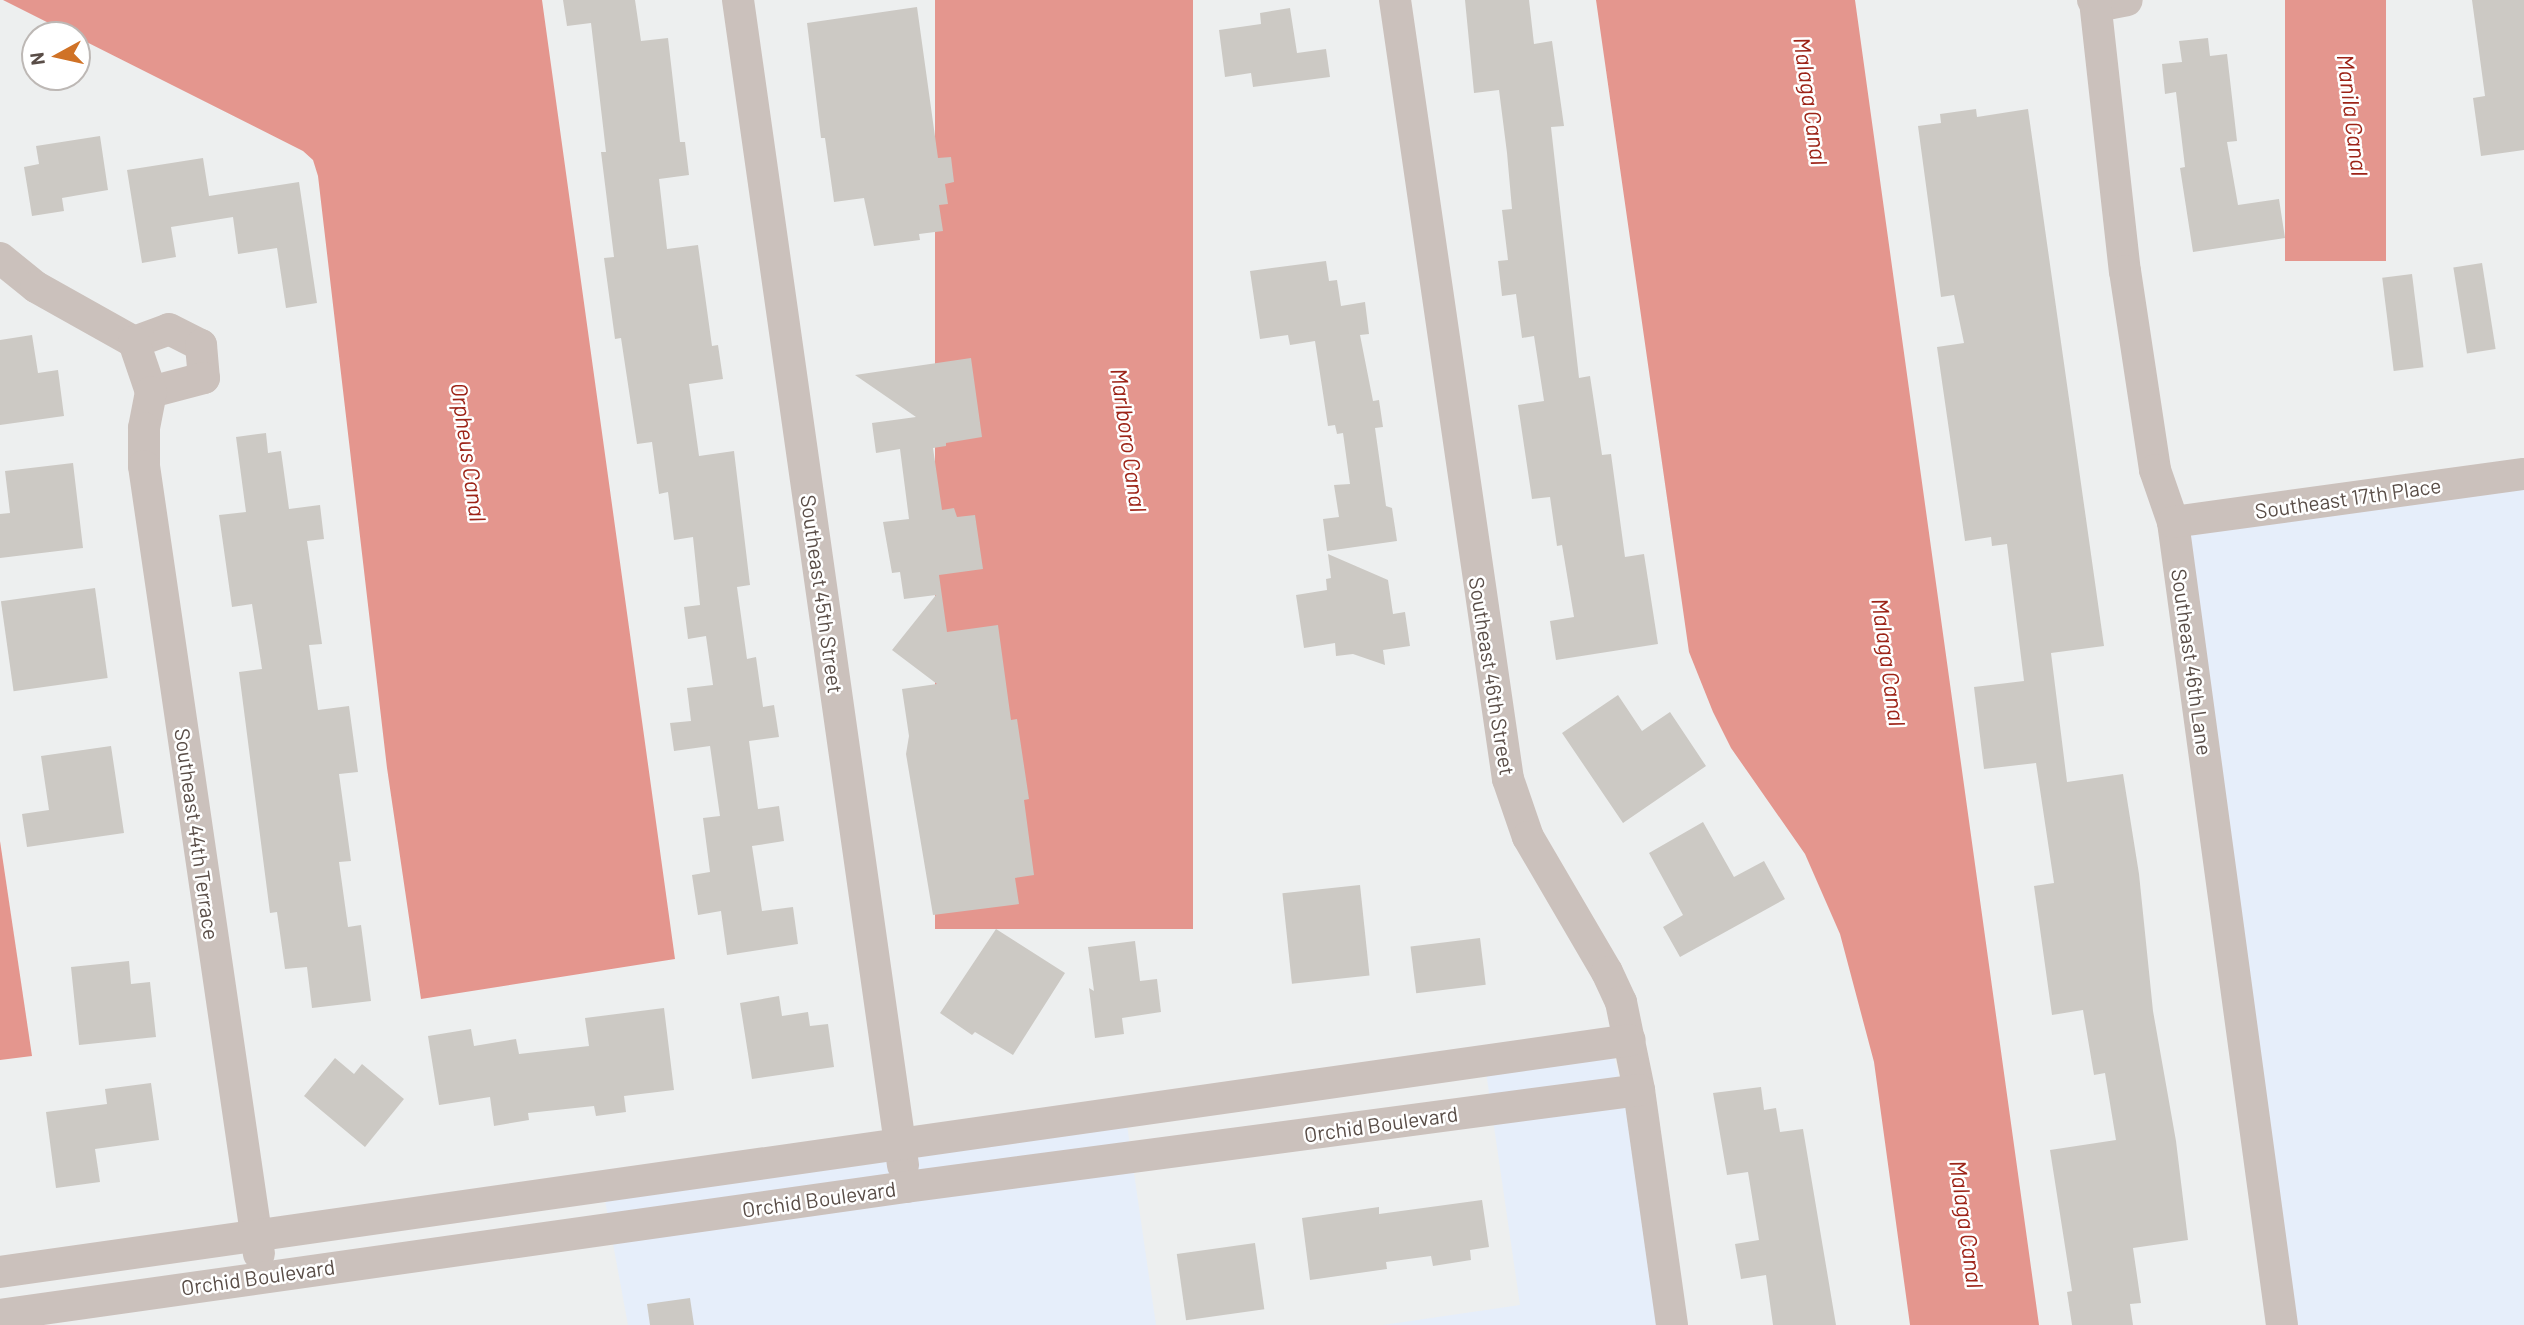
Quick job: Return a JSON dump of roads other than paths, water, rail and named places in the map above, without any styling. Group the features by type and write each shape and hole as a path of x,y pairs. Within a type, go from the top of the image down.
{"street":[{"name":"Southeast 45th Street","path":"738,0 906,1187"},
{"name":"Southeast 46th Street","path":"1395,0 1508,779 1528,837 1615,986 1630,1040 1639,1090 1672,1325"},
{"name":"Southeast 46th Lane","path":"2127,0 2107,4 2094,1 2106,119 2145,411 2155,470 2173,522 2282,1325"},
{"path":"0,258 36,287 134,342 169,329 201,345 204,378 151,392"},
{"name":"Southeast 44th Terrace","path":"134,342 151,392 144,428 144,466 262,1277"},
{"name":"Southeast 17th Place","path":"2173,522 2524,474"},
{"name":"Orchid Boulevard","path":"0,1272 1630,1040"},
{"name":"Orchid Boulevard","path":"0,1315 906,1187 1639,1090"}],"water":[{"name":"Orpheus Canal","path":"3,0 542,0 675,959 421,999 387,768 318,176 313,160 303,151 91,44 91,21 45,21"},
{"name":"Marlboro Canal","path":"935,0 1193,0 1193,929 935,929"},
{"name":"Malaga Canal","path":"1596,0 1855,0 2039,1325 1910,1325 1874,1062 1840,934 1805,854 1731,748 1689,652"},
{"name":"Manila Canal","path":"2285,0 2386,0 2386,261 2285,261"},
{"path":"0,841 32,1056 0,1060"}]}
